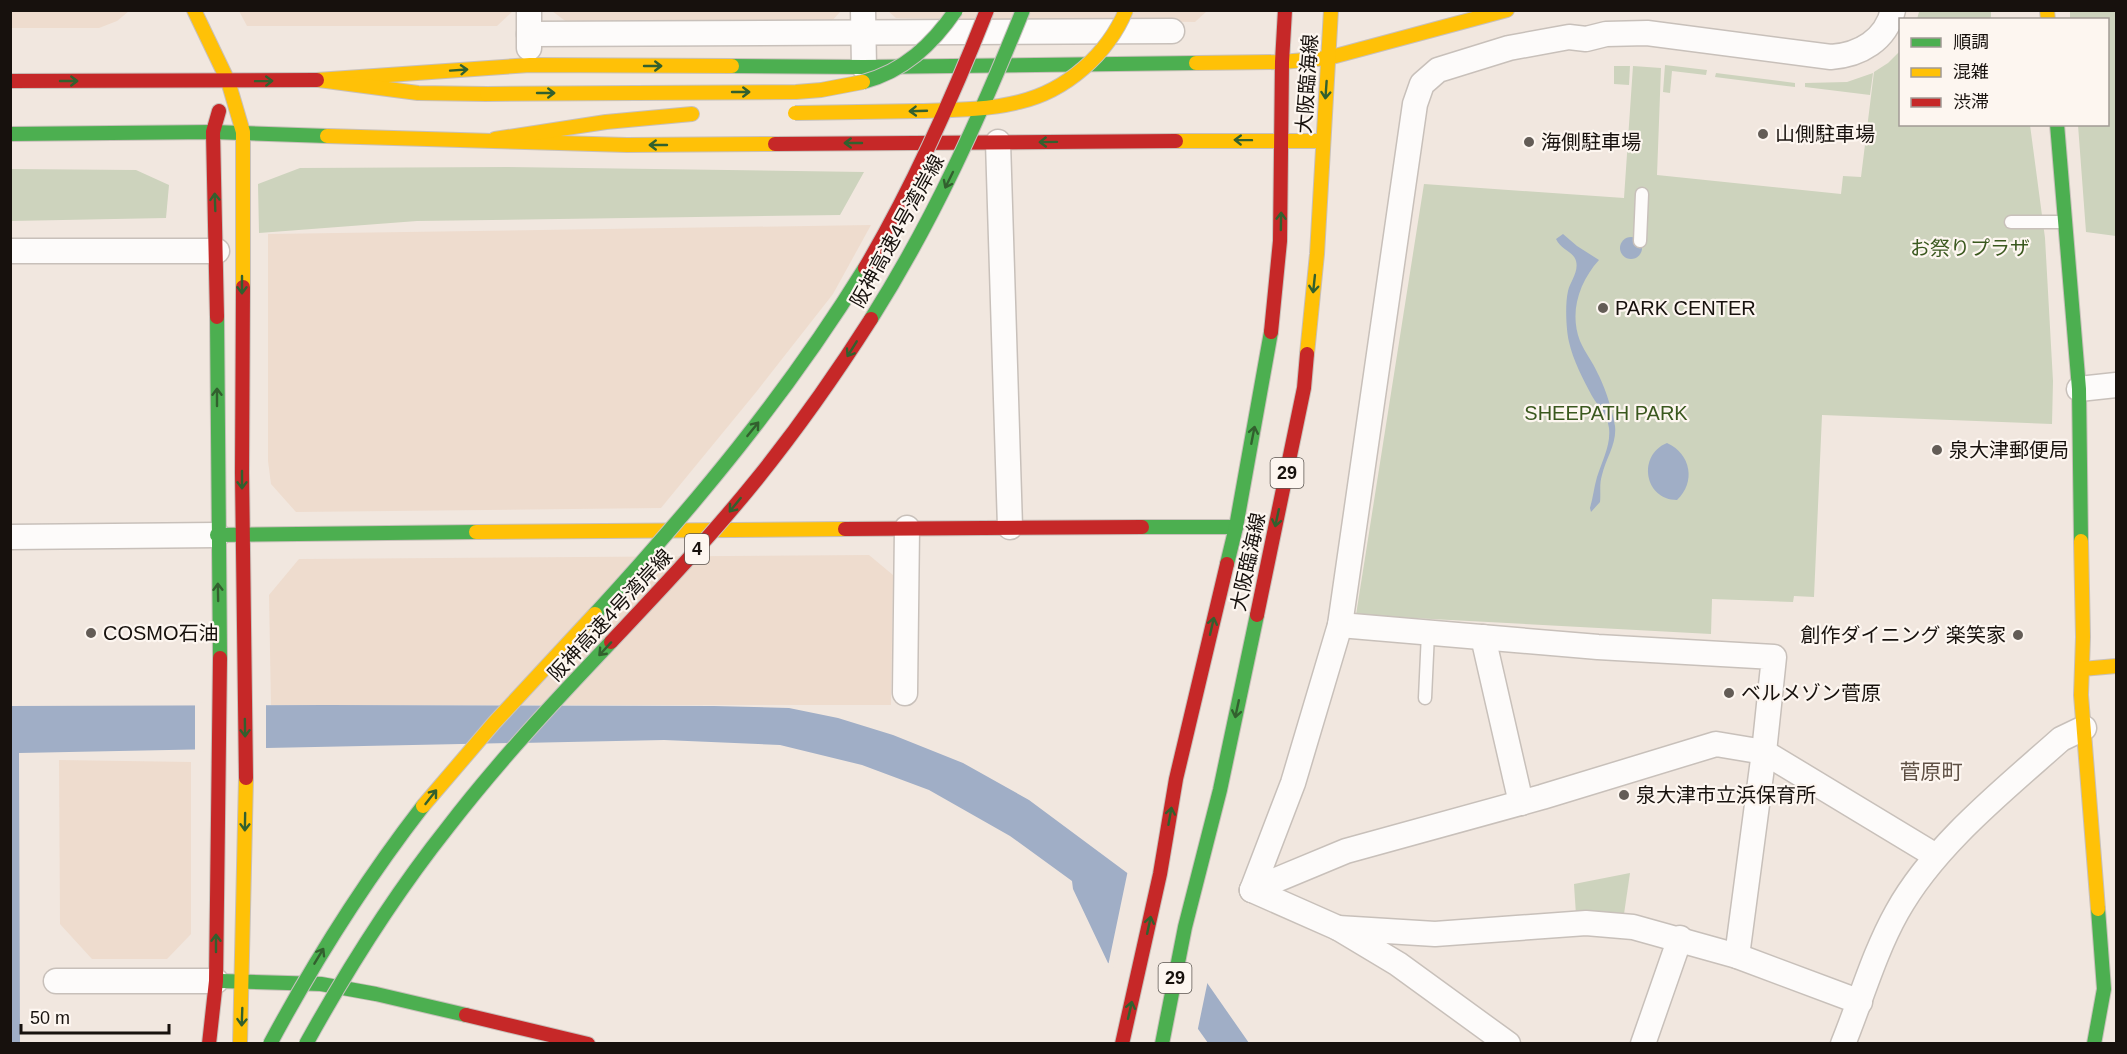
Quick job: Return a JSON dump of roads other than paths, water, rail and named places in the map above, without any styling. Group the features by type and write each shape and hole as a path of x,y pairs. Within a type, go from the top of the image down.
{"main road":[{"path":"194,10 228,81 243,132 242,534 246,763 240,1044"},
{"path":"319,80 418,93 796,92 838,89 888,75 909,63 938,36 956,10"},
{"name":"阪神高速4号湾岸線","path":"270,1044 297,992 345,914 395,842 448,775 634,571 698,497 758,424 816,345 872,257 915,177 954,94 987,10"},
{"name":"阪神高速4号湾岸線","path":"306,1044 332,994 371,930 474,794 726,516 782,447 843,363 899,274 947,184 988,97 1023,10"},
{"path":"776,113 969,109 1029,100 1059,85 1084,68 1113,36 1126,10"},
{"name":"大阪臨海線","path":"1122,1044 1160,874 1176,778 1236,527 1270,340 1280,241 1283,141 1282,62 1285,10"},
{"name":"大阪臨海線","path":"1162,1044 1185,927 1220,790 1304,388 1317,254 1330,10"},
{"path":"10,81 319,80 530,65 864,67 1282,62 1328,58 1507,10"},
{"path":"209,1044 216,981 220,693 217,535 217,251 213,132 228,81"},
{"path":"495,139 606,122 698,114"},
{"path":"2057,126 2079,389 2081,695 2104,989 2094,1044"},
{"path":"10,134 243,132 627,145 1323,141"},
{"path":"217,535 1236,527"},
{"path":"2082,669 2116,666"},
{"path":"216,981 321,984 395,998 588,1044"}],"street":[{"path":"1252,890 1293,783 1340,625 1415,104 1422,84 1438,70 1509,48 1569,37 1586,39 1606,34 1647,33 1831,57 1845,56 1863,49 1879,36 1887,26 1893,10"},
{"path":"863,21 864,67"},
{"path":"530,65 529,22 1112,21 1172,31"},
{"path":"998,142 1010,527"},
{"path":"10,251 217,251"},
{"path":"2079,389 2116,385"},
{"path":"905,693 907,528"},
{"path":"10,537 217,535"},
{"path":"1340,625 1598,647 1774,657 1737,956"},
{"path":"1484,637 1521,803"},
{"path":"1844,1044 1873,965 1898,911 1936,856 2061,739 2084,728"},
{"path":"1252,890 1346,851 1521,803 1716,744 1764,752 1936,856"},
{"path":"1252,890 1338,928 1398,964 1508,1044"},
{"path":"1338,928 1435,934 1586,923 1634,927 1680,938 1737,956 1860,1002"},
{"path":"1643,1044 1680,938"},
{"path":"56,981 216,981"}],"lane":[{"path":"1110,65 1112,21"},
{"path":"1640,241 1642,194"},
{"path":"2010,222 2066,222"},
{"path":"1425,698 1428,633"}],"water":[{"path":"1563,234 1599,260 1581,288 1576,320 1580,341 1606,392 1614,420 1615,433 1601,478 1600,502 1591,512 1596,481 1607,447 1609,428 1605,415 1592,396 1579,369 1569,342 1566,316 1567,296 1577,265 1573,255 1556,239"},
{"path":"1631,237 1639,240 1642,248 1639,256 1631,259 1623,256 1620,248 1623,240"},
{"path":"1667,443 1681,454 1688,469 1687,485 1677,500 1657,493 1648,476 1651,457 1657,449"},
{"path":"326,705 789,708 838,718 893,735 963,763 1029,800 1134,878 1249,1043 1208,1043 1161,977 1108,963 1073,889 1072,881 1010,836 929,790 862,765 780,745 664,740 19,753 20,1043 11,1043 10,706"}],"place":[{"name":"山側駐車場","path":"1763,134"},
{"name":"海側駐車場","path":"1529,142"},
{"name":"PARK CENTER","path":"1603,308"},
{"name":"泉大津郵便局","path":"1937,450"},
{"name":"COSMO石油","path":"91,633"},
{"name":"創作ダイニング 楽笑家","path":"2018,635"},
{"name":"ベルメゾン菅原","path":"1729,693"},
{"name":"泉大津市立浜保育所","path":"1624,795"}],"district":[{"name":"菅原町","path":"1931,772"}],"park label":[{"name":"お祭りプラザ","path":"1970,248"},
{"name":"SHEEPATH PARK","path":"1606,413"}]}
